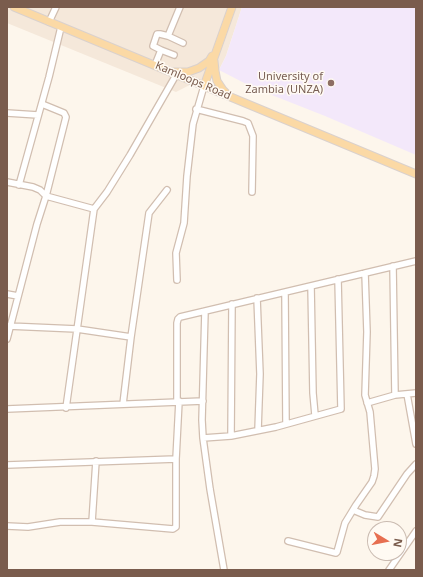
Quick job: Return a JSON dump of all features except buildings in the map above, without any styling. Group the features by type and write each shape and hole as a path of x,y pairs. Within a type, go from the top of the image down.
{"main road":[{"name":"Kamloops Road","path":"14,7 416,174"},
{"path":"204,86 232,7"},
{"path":"164,69 176,72 188,72 199,68 209,61 216,51"},
{"path":"216,51 214,61 216,76 223,90 230,97"}],"street":[{"path":"49,22 56,7"},
{"path":"168,36 180,7"},
{"path":"19,185 42,104 61,27"},
{"path":"174,55 153,46 157,34 168,36 183,43"},
{"path":"155,66 161,50"},
{"path":"66,408 94,209 107,192 176,75"},
{"path":"177,280 176,253 184,223 188,156 196,109 204,86"},
{"path":"7,339 9,326 46,196 66,117 64,113 42,104"},
{"path":"196,109 243,120 248,123 253,136 252,192"},
{"path":"7,113 38,114"},
{"path":"7,182 40,190 46,196 94,209"},
{"path":"123,404 149,213 167,190"},
{"path":"7,526 28,527 60,522 92,522 173,529 176,527 178,401 177,321 180,317 416,261"},
{"path":"393,266 395,395"},
{"path":"288,541 336,553 345,523 372,482 374,476 375,469 370,412 365,395 367,332 366,273"},
{"path":"203,438 231,436 286,424 341,409 338,279"},
{"path":"311,286 313,393 316,415"},
{"path":"285,293 286,424"},
{"path":"7,294 18,296"},
{"path":"257,298 260,374 258,430"},
{"path":"231,436 232,304"},
{"path":"205,311 203,438 224,570"},
{"path":"9,326 77,330 131,337"},
{"path":"367,403 395,395 416,393"},
{"path":"408,394 416,444"},
{"path":"7,409 66,408 178,401 203,401"},
{"path":"7,464 176,459"},
{"path":"92,522 96,462"},
{"path":"353,510 365,515 378,517 404,478 416,464"},
{"path":"389,570 416,531"}],"shaded area":[{"path":"7,7 242,7 226,56 219,70 176,92 7,23"},
{"name":"University of Zambia (UNZA)","path":"242,7 416,7 416,155 325,116 254,88 219,70 226,56"}],"place":[{"name":"University of Zambia (UNZA)","path":"331,83"}]}
